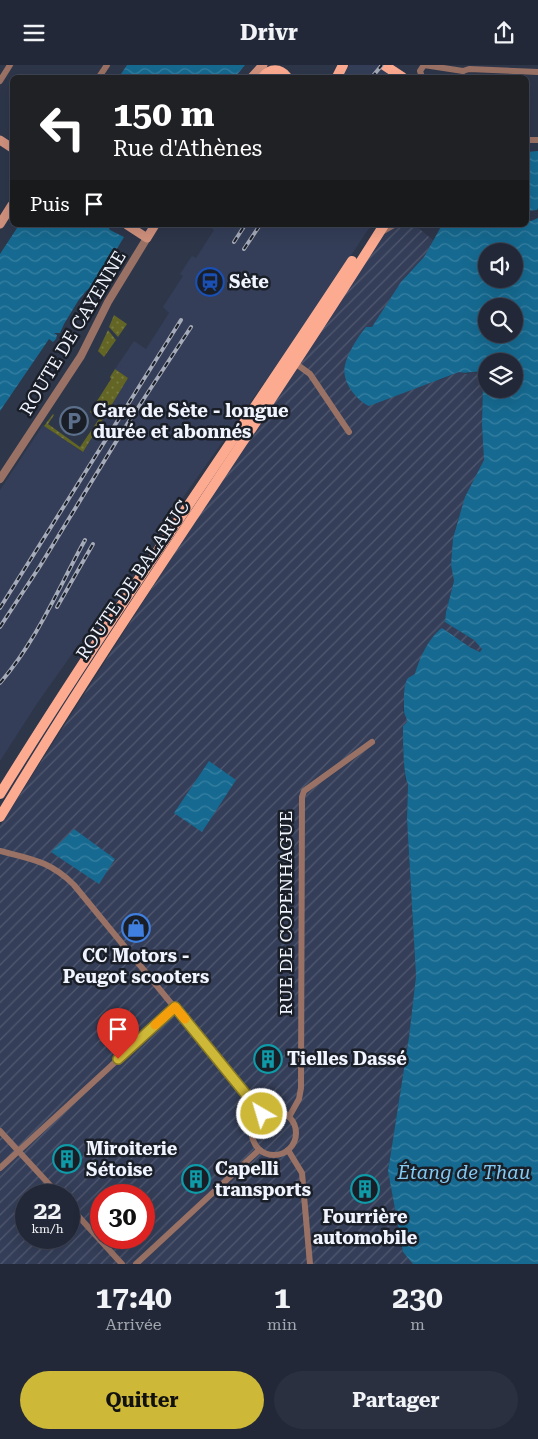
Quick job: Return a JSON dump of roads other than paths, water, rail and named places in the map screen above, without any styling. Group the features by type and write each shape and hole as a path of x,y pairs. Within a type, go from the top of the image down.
{"main road":[{"path":"254,75 263,65"},
{"path":"386,66 399,75"},
{"path":"265,75 278,67"},
{"path":"0,224 10,208"},
{"path":"130,227 147,238 153,227"},
{"name":"ROUTE DE BALARUC","path":"0,817 100,658 377,230"},
{"name":"ROUTE DE BALARUC","path":"0,794 36,735 139,579 292,360"}],"street":[{"path":"0,81 10,65"},
{"path":"421,75 420,71 424,65 464,74 469,69 538,72"},
{"name":"ROUTE DE CAYENNE","path":"0,479 81,356 108,302 147,238"},
{"path":"292,360 310,374 349,432"},
{"name":"RUE DE COPENHAGUE","path":"289,1117 299,1099 301,1088 302,797 304,791 372,742"},
{"path":"0,851 53,867 69,880 262,1114"},
{"path":"0,1168 175,1007"},
{"path":"276,1111 289,1117 296,1130 292,1145 288,1150 281,1154 273,1155 259,1150 252,1138 252,1131 253,1125 262,1114 276,1111"},
{"path":"0,1131 49,1184"},
{"path":"136,1264 259,1150"},
{"path":"288,1150 302,1173 310,1264"},
{"path":"80,1218 122,1264"}],"water":[{"path":"127,65 245,65 237,75 120,75"},
{"path":"538,151 538,208 537,210 529,211 529,152"},
{"name":"Étang de Thau","path":"538,218 538,1264 413,1264 403,1252 388,1171 409,1037 416,976 407,819 408,784 404,756 403,726 407,722 407,718 404,712 404,693 408,678 415,674 425,649 442,628 471,648 480,652 482,649 474,640 445,622 454,581 451,565 453,538 465,497 484,460 483,398 523,398 523,353 478,353 478,372 459,372 369,406 355,395 347,383 344,371 346,360 360,335 366,327 372,327 401,282 424,257 441,227 529,227 529,221"},
{"path":"18,227 110,227 110,230 124,237 96,283 78,301 60,333 54,333 57,335 56,339 53,342 49,339 0,411 0,254"},
{"path":"209,761 236,780 202,832 174,813"},
{"path":"74,829 115,859 99,884 51,852"}],"railway":[{"path":"374,75 382,65"},
{"path":"234,242 244,227"},
{"path":"244,249 259,227"},
{"path":"0,608 181,320"},
{"path":"0,627 40,566 122,432 191,327"},
{"path":"0,683 36,632 85,540"},
{"path":"57,607 93,544"}],"place":[{"name":"Sète","path":"210,282"},
{"name":"Gare de Sète - longue durée et abonnés","path":"74,421"},
{"name":"CC Motors - Peugot scooters","path":"136,928"},
{"name":"Tielles Dassé","path":"268,1059"},
{"name":"Miroiterie Sétoise","path":"67,1159"},
{"name":"Capelli transports","path":"196,1179"},
{"name":"Fourrière automobile","path":"365,1189"}]}
